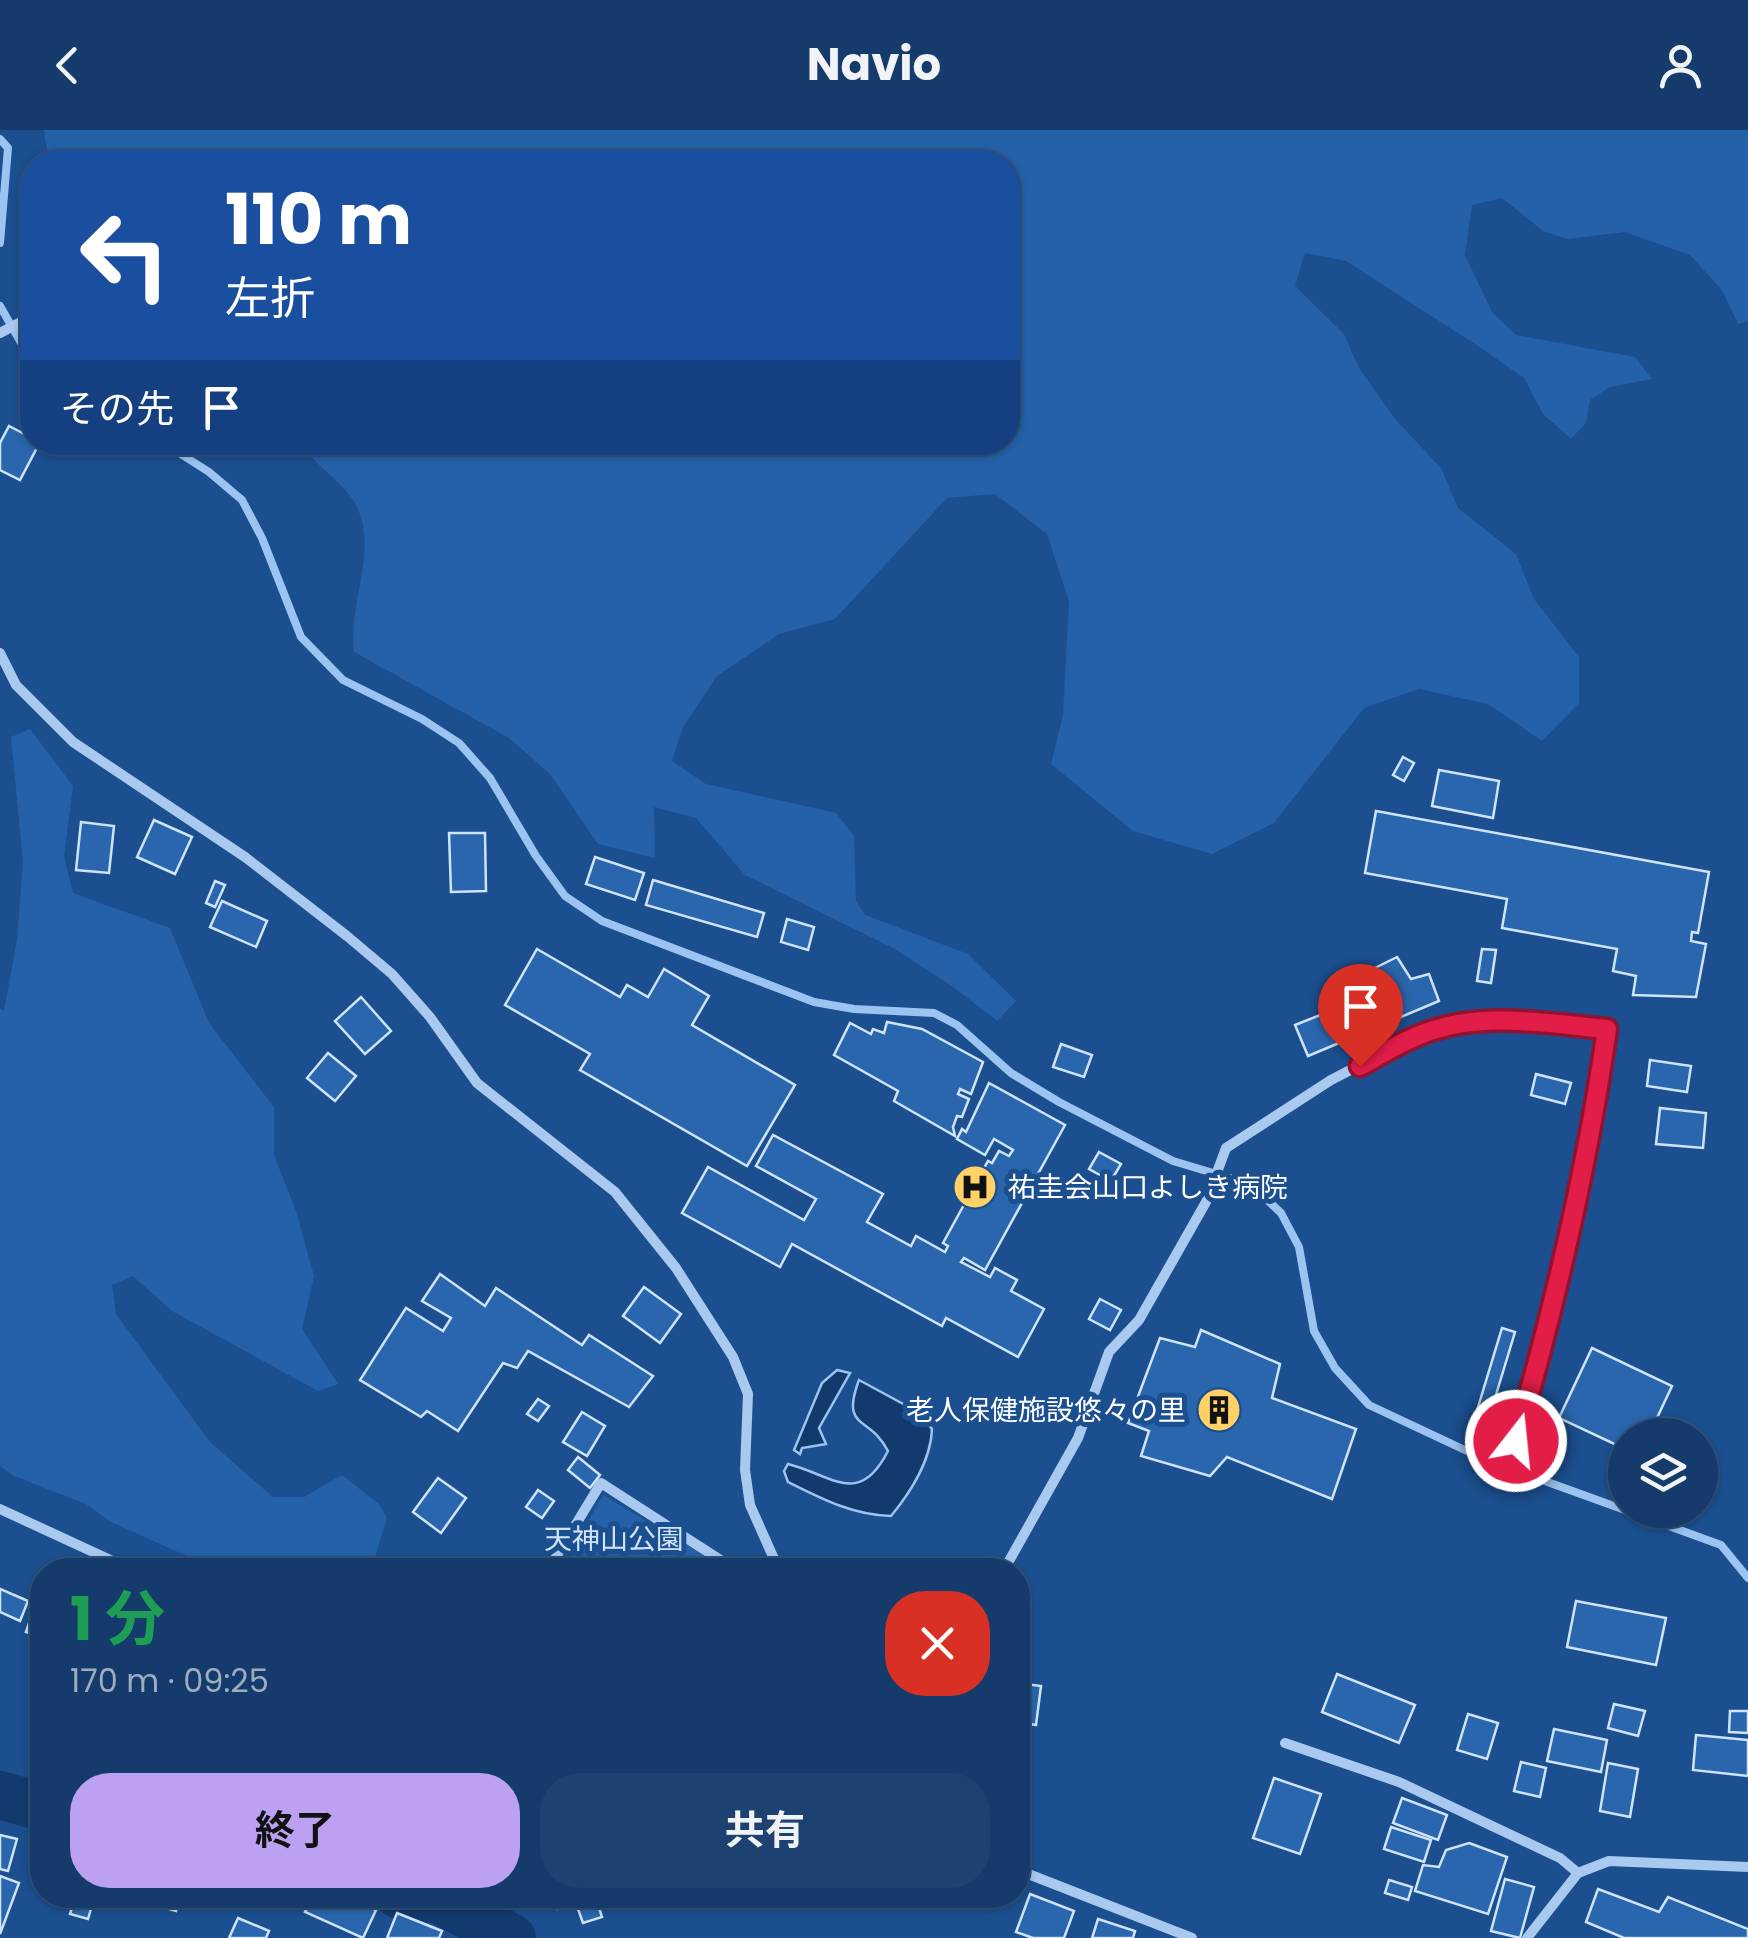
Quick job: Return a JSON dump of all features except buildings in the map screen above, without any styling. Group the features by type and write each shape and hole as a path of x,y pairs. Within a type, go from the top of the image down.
{"street":[{"path":"0,653 16,685 74,742 245,857 347,936 392,974 477,1083 615,1192 676,1268 732,1357 748,1394 744,1470 750,1505 774,1558"},
{"path":"1011,1558 1078,1438 1109,1352 1139,1320 1215,1181 1226,1148 1332,1080 1416,1036 1450,1026 1513,1020 1607,1029 1571,1231 1516,1441"},
{"path":"555,1558 601,1483 717,1558"},
{"path":"0,1509 106,1558"},
{"path":"1284,1743 1433,1797 1560,1858 1578,1873"},
{"path":"1527,1938 1578,1873 1610,1861 1748,1867"},
{"path":"1030,1875 1174,1935 1192,1938"}],"green space":[{"path":"44,130 1748,130 1748,321 1738,324 1722,290 1690,255 1625,232 1567,239 1543,231 1502,198 1472,205 1465,255 1492,312 1516,335 1635,357 1652,379 1610,387 1590,400 1586,423 1571,439 1543,414 1524,378 1346,261 1305,253 1295,286 1344,334 1359,368 1395,419 1441,468 1458,508 1516,554 1534,599 1579,657 1579,703 1542,741 1488,704 1419,689 1364,708 1274,823 1212,854 1133,831 1051,764 1063,715 1069,601 1047,534 995,494 947,498 835,619 779,634 717,676 683,727 672,761 706,784 836,813 854,836 856,901 865,915 968,954 1016,1001 997,1021 893,948 745,875 696,818 654,807 655,858 598,844 550,774 509,738 354,652 355,615 364,560 363,524 352,498 310,455 1020,455 1020,150 47,150"},
{"path":"30,729 73,786 64,856 73,893 170,928 209,1023 274,1107 274,1155 296,1211 314,1276 302,1329 338,1384 318,1391 172,1311 133,1276 112,1285 116,1314 210,1442 273,1497 304,1497 342,1475 379,1504 387,1518 375,1558 191,1558 111,1522 86,1504 14,1476 0,1466 0,1009 4,1010 17,940 23,862 11,737"},
{"name":"天神山公園","path":"603,1495 709,1558 567,1558"}],"shaded area":[{"path":"837,1370 850,1373 819,1428 826,1444 802,1448 800,1454 794,1450 822,1383"},
{"path":"859,1380 918,1412 932,1429 918,1475 891,1516 864,1513 826,1500 788,1482 784,1471 788,1464 831,1480 855,1483 877,1468 888,1451 855,1415 854,1396"}],"waterway":[{"path":"0,139 8,148 0,243"},
{"path":"0,306 20,341"},
{"path":"182,455 242,500 262,538 301,637 343,680 422,719 459,743 490,778 536,856 565,896 602,921 814,1002 854,1009 934,1013 957,1025 1011,1073 1059,1102 1173,1161 1233,1179 1259,1192 1281,1213 1299,1247 1314,1331 1335,1368 1369,1405 1484,1459 1608,1504"},
{"path":"1674,1528 1721,1545 1748,1578"},
{"path":"0,1795 30,1804"},
{"path":"454,1908 512,1938"}],"place":[{"name":"祐圭会山口よしき病院","path":"975,1187"},
{"name":"老人保健施設悠々の里","path":"1219,1410"}],"route":[{"path":"1360,1066 1416,1036 1450,1026 1513,1020 1607,1029 1571,1231 1552,1316 1516,1441"}]}
